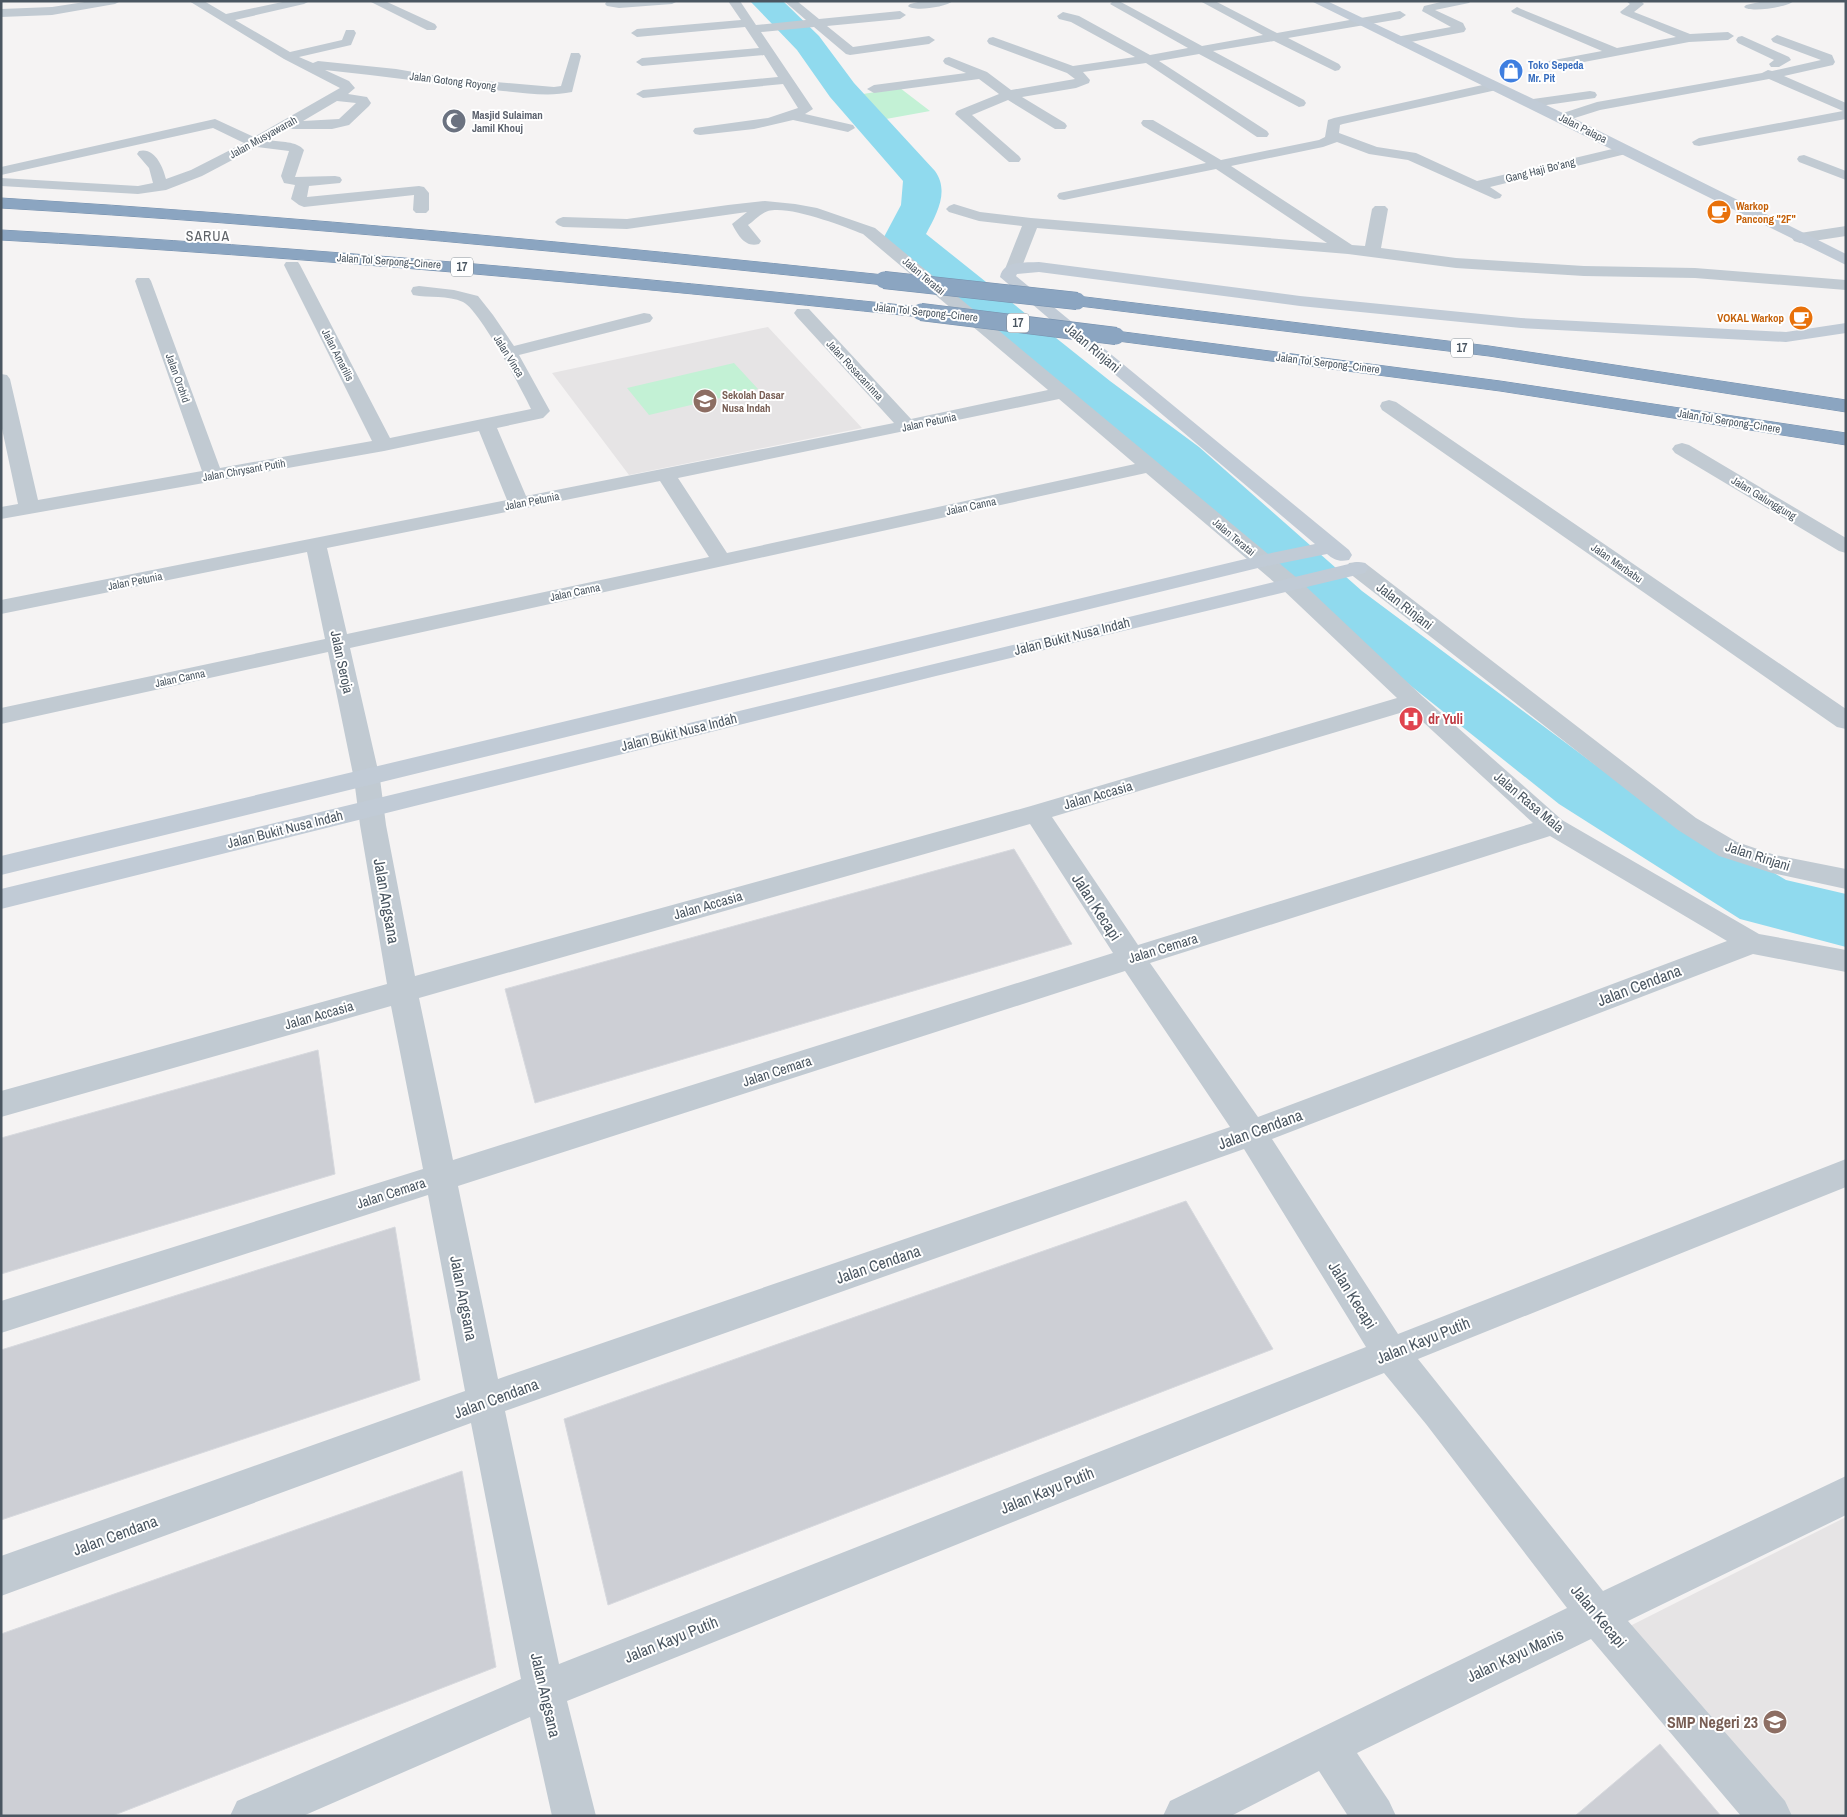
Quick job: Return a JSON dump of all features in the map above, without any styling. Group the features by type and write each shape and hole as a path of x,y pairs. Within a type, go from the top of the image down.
{"highway":[{"name":"17","path":"1,203 116,209 534,244 1078,301 1490,351 1846,406"},
{"name":"Jalan Tol Serpong–Cinere","path":"1,235 99,240 529,272 921,312 1500,386 1846,439"}],"street":[{"path":"1,13 52,11 115,1"},
{"path":"195,1 288,56 348,88 336,97"},
{"path":"226,18 304,1"},
{"path":"379,3 404,1"},
{"path":"613,1 611,4 619,5 672,1"},
{"path":"700,131 770,122 794,116 806,109 734,1"},
{"path":"790,1 814,23 850,51 929,40"},
{"path":"914,6 948,1"},
{"path":"1206,1 1335,67"},
{"name":"Jalan Palapa","path":"1317,1 1533,103 1845,259"},
{"path":"1396,38 1460,29 1457,25 1428,11 1428,8 1444,2 1465,1"},
{"path":"1632,1 1638,4 1626,12 1690,38"},
{"path":"1736,1 1752,15 1788,1"},
{"path":"379,3 431,27"},
{"path":"1116,4 1299,103"},
{"path":"1517,11 1618,53"},
{"path":"1072,70 1148,59 1400,14"},
{"path":"637,33 750,26 770,27 900,15"},
{"path":"1063,16 1074,19 1148,59 1262,134"},
{"path":"1769,27 1778,32 1780,37 1777,38"},
{"path":"1533,103 1752,68 1785,60 1742,40 1719,32 1618,53 1542,66"},
{"path":"288,56 347,42 350,33"},
{"path":"1562,118 1591,108 1818,66 1829,61 1824,56 1777,38 1766,41 1742,40"},
{"path":"993,41 1072,70 1084,80 1076,84 1008,95 961,115 1014,159"},
{"path":"642,62 766,51"},
{"name":"Jalan Gotong Royong","path":"304,64 396,73 449,82 554,92 567,89 575,56"},
{"path":"948,61 982,75 1008,95 1060,126"},
{"path":"1752,68 1846,108"},
{"path":"874,89 982,75"},
{"path":"642,94 786,80"},
{"path":"1116,231 1064,196 1322,143 1332,139 1333,123 1338,121 1496,86"},
{"path":"284,125 332,125 344,122 364,103 362,100 336,97"},
{"name":"Jalan Musyawarah","path":"1,182 138,190 161,187 231,155 256,150 284,125 336,97"},
{"path":"1570,98 1591,108"},
{"path":"1699,142 1846,115"},
{"path":"794,116 848,128"},
{"path":"1,171 214,123 256,150 295,148 297,150 288,176 289,180 303,182 335,180"},
{"path":"1148,124 1218,164 1348,249"},
{"path":"1332,136 1374,151 1411,156 1476,186"},
{"name":"Gang Haji Bo’ang","path":"1476,186 1625,150"},
{"path":"144,154 156,167 161,187"},
{"path":"1804,159 1846,176"},
{"path":"303,182 299,199 304,202 419,190 422,194 421,210"},
{"name":"Gang Haji Bo’ang","path":"1476,186 1495,195"},
{"path":"753,241 744,232 740,224 765,206"},
{"name":"Jalan Teratai","path":"563,222 598,224 636,223 738,208 765,206 819,213 869,231 1149,466 1266,560"},
{"path":"954,209 978,216 1032,223 1348,249 1456,263 1584,271 1695,273 1846,285"},
{"path":"1372,253 1380,209"},
{"path":"1032,223 1013,269 1050,268 1300,301 1521,322 1706,334 1786,337 1846,328"},
{"path":"1800,238 1846,231"},
{"name":"Jalan Amarilis","path":"292,265 384,445"},
{"name":"Jalan Rinjani","path":"1013,269 1009,272 1008,276 1327,547 1687,824 1728,849 1772,864 1846,879"},
{"name":"Jalan Orchid","path":"143,280 213,475"},
{"name":"Jalan Vinca","path":"419,291 470,299 475,303 508,353 541,411 536,414 486,424"},
{"name":"Jalan Rosacaninna","path":"803,313 907,426"},
{"path":"508,353 644,318"},
{"path":"1,380 10,457 29,508"},
{"name":"Jalan Petunia","path":"1,607 666,475 1062,393"},
{"name":"Jalan Merbabu","path":"1389,406 1846,721"},
{"path":"486,424 519,504"},
{"name":"Jalan Chrysant Putih","path":"1,514 384,445 486,424"},
{"name":"Jalan Galunggung","path":"1682,449 1846,547"},
{"name":"Jalan Canna","path":"1,716 722,561 1149,466"},
{"path":"666,475 722,561"},
{"name":"Jalan Seroja","path":"316,545 369,793"},
{"name":"Jalan Bukit Nusa Indah","path":"1,899 369,793 810,670 1327,547"},
{"name":"Jalan Rasa Mala","path":"1266,560 1293,583 1414,701 1554,826 1752,943 1846,961"},
{"name":"Jalan Bukit Nusa Indah","path":"1,866 369,793 1354,568"},
{"name":"Jalan Accasia","path":"1,1104 1036,813 1414,701"},
{"name":"Jalan Angsana","path":"369,793 403,991 440,1178 544,1690 574,1816"},
{"name":"Jalan Kecapi","path":"1036,813 1131,958 1251,1133 1390,1353 1439,1412 1598,1616 1770,1816"},
{"name":"Jalan Cemara","path":"1,1317 1131,958 1554,826"},
{"name":"Jalan Cendana","path":"1,1576 485,1402 1251,1133 1752,943"},
{"name":"Jalan Kayu Putih","path":"252,1816 544,1690 1846,1173"},
{"name":"Jalan Kayu Manis","path":"1185,1816 1327,1745 1846,1495"},
{"path":"1327,1745 1374,1816"}],"shaded area":[{"name":"Sekolah Dasar Nusa Indah","path":"768,327 862,428 629,475 552,373"},
{"name":"SMP Negeri 23","path":"1846,1517 1846,1816 1785,1816 1624,1629"}],"green space":[{"path":"900,88 930,111 886,119 857,95"},
{"path":"734,363 758,389 649,415 627,388"}],"building":[{"path":"1014,849 1072,944 535,1103 505,989"},
{"path":"318,1050 335,1174 1,1274 1,1138"},
{"path":"1186,1201 1273,1349 608,1605 564,1419"},
{"path":"395,1227 420,1380 1,1520 1,1350"},
{"path":"462,1471 496,1667 112,1816 1,1816 1,1634"},
{"path":"1660,1744 1721,1816 1575,1816"}],"waterway":[{"path":"765,1 808,43 842,90 922,179 921,205 904,237 1093,391 1181,458 1342,603 1582,788 1765,901 1846,921"}],"place":[{"name":"Toko Sepeda Mr. Pit","path":"1511,71"},
{"name":"Masjid Sulaiman Jamil Khouj","path":"454,121"},
{"name":"Warkop Pancong \"2F\"","path":"1719,212"},
{"name":"VOKAL Warkop","path":"1801,318"},
{"name":"Sekolah Dasar Nusa Indah","path":"705,401"},
{"name":"dr Yuli","path":"1411,719"},
{"name":"SMP Negeri 23","path":"1775,1722"}],"district":[{"name":"SARUA","path":"208,236"}]}
